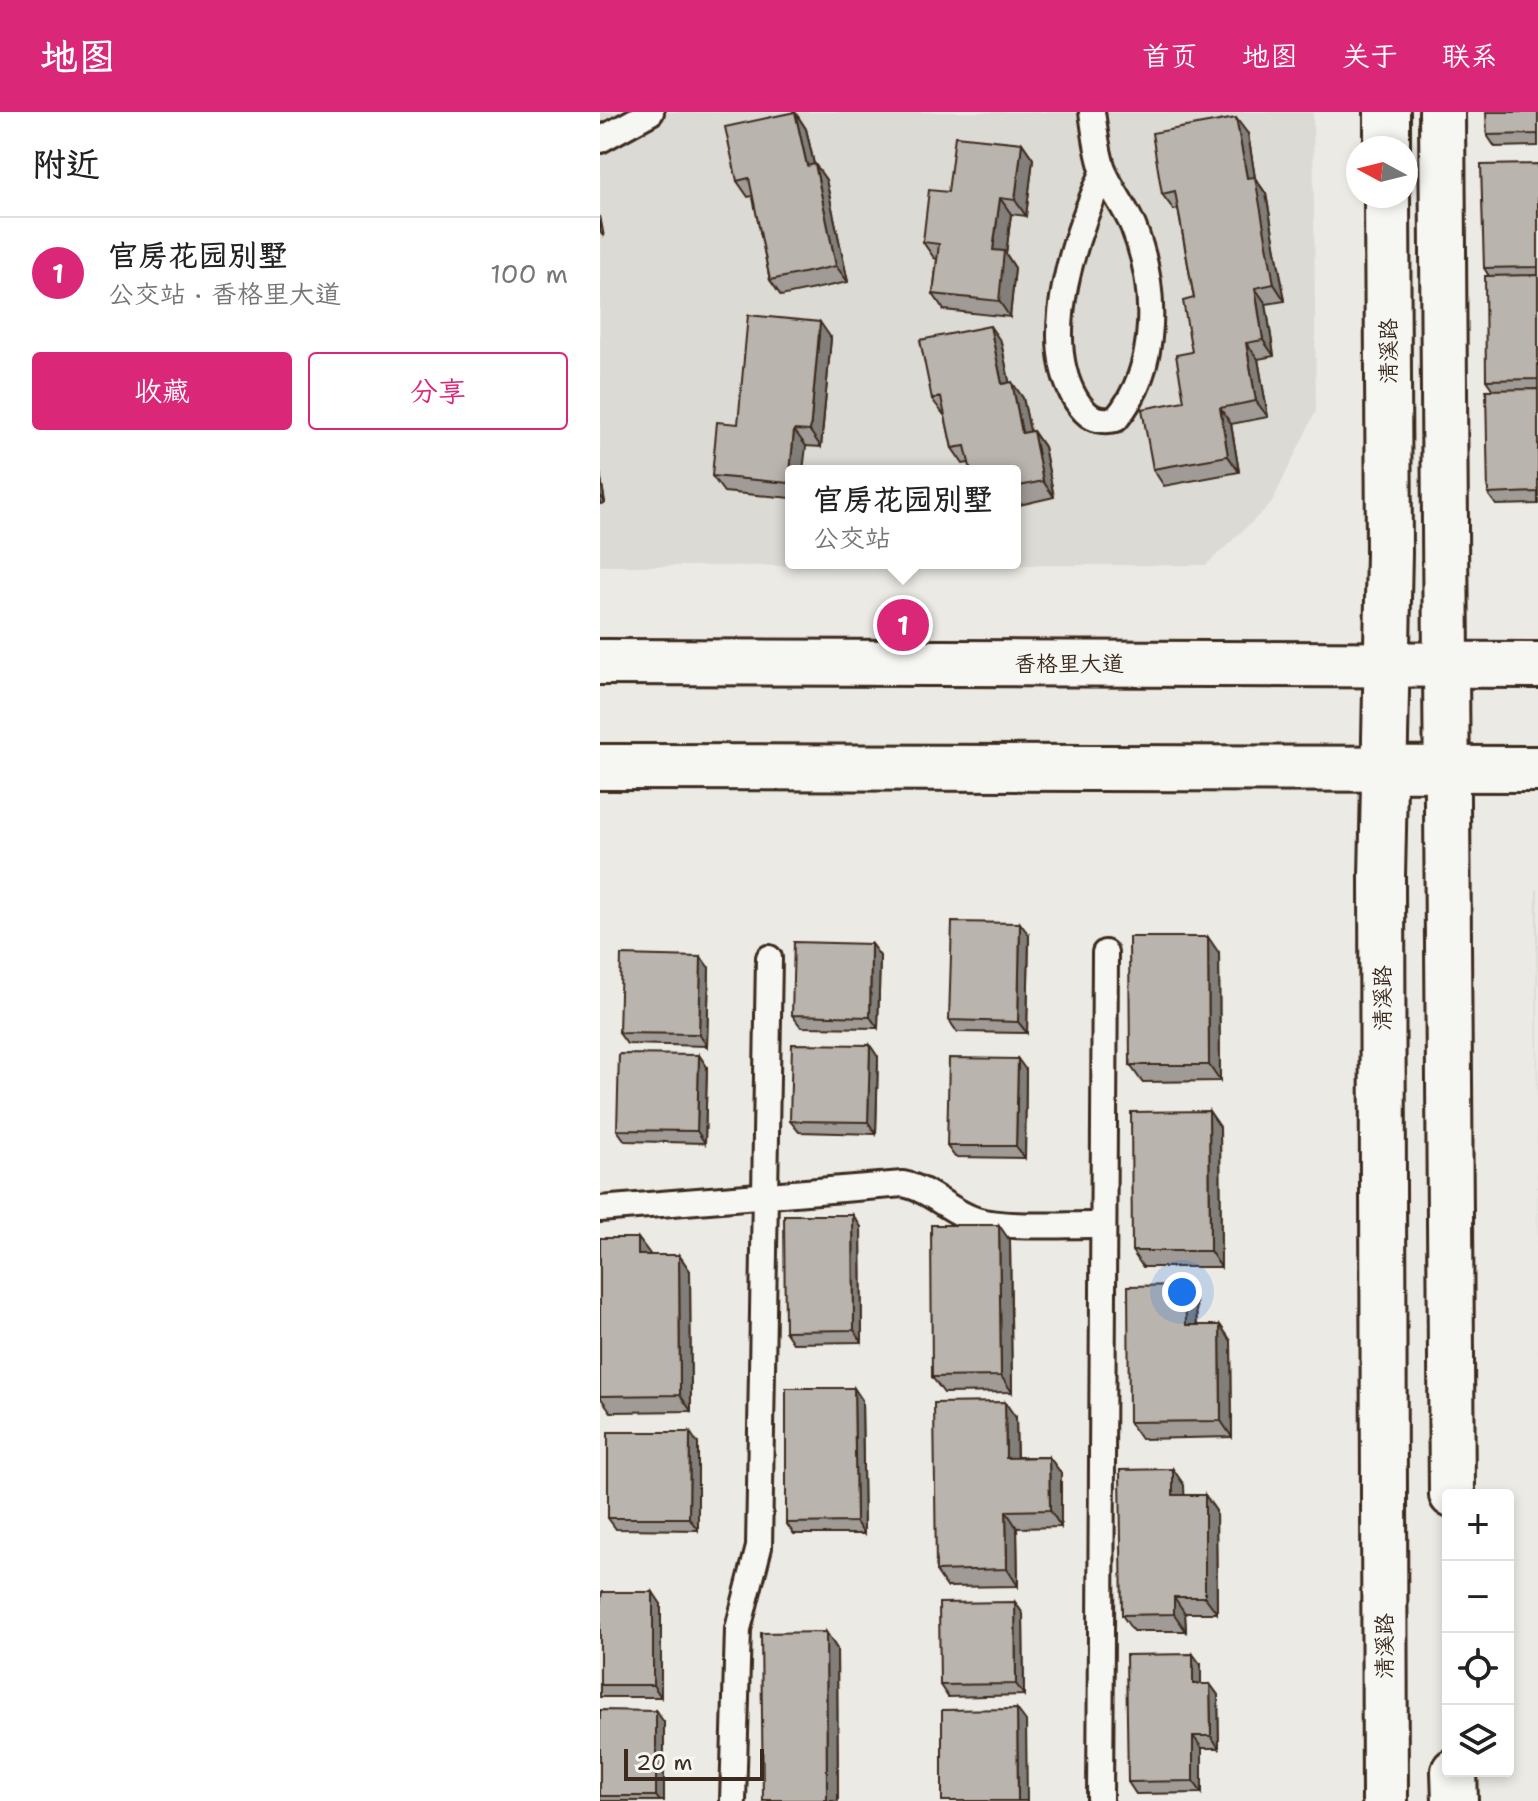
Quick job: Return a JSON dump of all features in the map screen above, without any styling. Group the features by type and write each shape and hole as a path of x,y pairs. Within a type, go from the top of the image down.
{"street":[{"path":"1387,112 1387,136"},
{"path":"1442,112 1452,1489"},
{"name":"清溪路","path":"1385,1801 1387,208"},
{"name":"香格里大道","path":"600,662 1538,665"},
{"path":"600,767 1538,769"},
{"path":"1454,1777 1455,1801"}],"lane":[{"path":"601,136 651,112"},
{"path":"1092,112 1104,171 1122,202 1142,252 1150,318 1146,357 1138,383 1116,419 1103,421 1090,418 1072,393 1062,368 1059,337 1082,217 1104,171"},
{"path":"1100,1801 1105,953"},
{"path":"733,1801 738,1629 759,1547 769,958"},
{"path":"600,1209 765,1198 903,1184 916,1187 959,1214 981,1222 1103,1225"}],"shaded area":[{"path":"600,112 1313,112 1316,411 1271,504 1206,565 1021,565 1021,465 785,465 785,566 600,566"},
{"path":"1536,890 1538,890 1538,1361"}],"building":[{"path":"795,112 807,166 815,164 836,266 770,280 749,178 737,181 725,127"},
{"path":"1486,112 1538,112 1538,134 1487,135"},
{"path":"1236,118 1247,178 1255,177 1274,284 1255,288 1263,340 1246,343 1256,401 1220,408 1228,456 1153,469 1142,409 1184,401 1176,355 1192,352 1183,301 1194,298 1175,191 1162,194 1152,133"},
{"path":"955,136 1022,143 1015,200 1000,198 993,250 1004,251 999,301 933,294 939,244 923,242 929,190 948,192"},
{"path":"1538,164 1538,267 1484,268 1481,165"},
{"path":"1538,275 1538,379 1486,380 1485,276"},
{"path":"748,315 820,322 810,431 794,430 791,465 785,465 785,483 712,476 717,422 738,424"},
{"path":"990,326 1002,384 1012,382 1022,433 1033,431 1043,481 1021,486 1021,465 970,465 965,446 952,448 941,397 932,399 920,340"},
{"path":"1538,389 1538,492 1488,494 1486,390"},
{"path":"952,922 1020,923 1018,1022 949,1020"},
{"path":"1129,937 1208,937 1209,1065 1130,1065"},
{"path":"794,942 871,944 870,1017 792,1015"},
{"path":"621,955 701,957 699,1034 619,1033"},
{"path":"792,1044 870,1045 868,1122 790,1121"},
{"path":"619,1054 699,1055 697,1131 617,1130"},
{"path":"949,1058 1018,1059 1016,1146 947,1146"},
{"path":"1209,1111 1210,1251 1132,1251 1131,1112"},
{"path":"784,1215 853,1215 854,1330 785,1331"},
{"path":"931,1225 999,1225 1001,1376 932,1377"},
{"path":"600,1238 638,1238 638,1255 679,1255 680,1395 600,1396"},
{"path":"1185,1285 1186,1325 1220,1325 1221,1421 1129,1422 1128,1286"},
{"path":"786,1388 854,1388 856,1522 786,1523"},
{"path":"1005,1402 1006,1458 1049,1457 1050,1510 1006,1511 1007,1569 936,1571 934,1403"},
{"path":"608,1432 690,1432 689,1518 608,1518"},
{"path":"1173,1469 1173,1495 1205,1495 1205,1597 1174,1597 1174,1614 1122,1615 1120,1470"},
{"path":"602,1592 653,1592 653,1685 600,1685"},
{"path":"1015,1602 1016,1684 940,1685 939,1603"},
{"path":"826,1632 827,1800 763,1800 761,1633"},
{"path":"1193,1654 1193,1684 1210,1684 1211,1736 1193,1736 1193,1781 1128,1782 1126,1655"},
{"path":"1017,1709 1018,1801 942,1801 942,1710"},
{"path":"600,1710 656,1711 656,1796 600,1796"}],"place":[{"name":"官房花园别墅","path":"903,625"}]}
